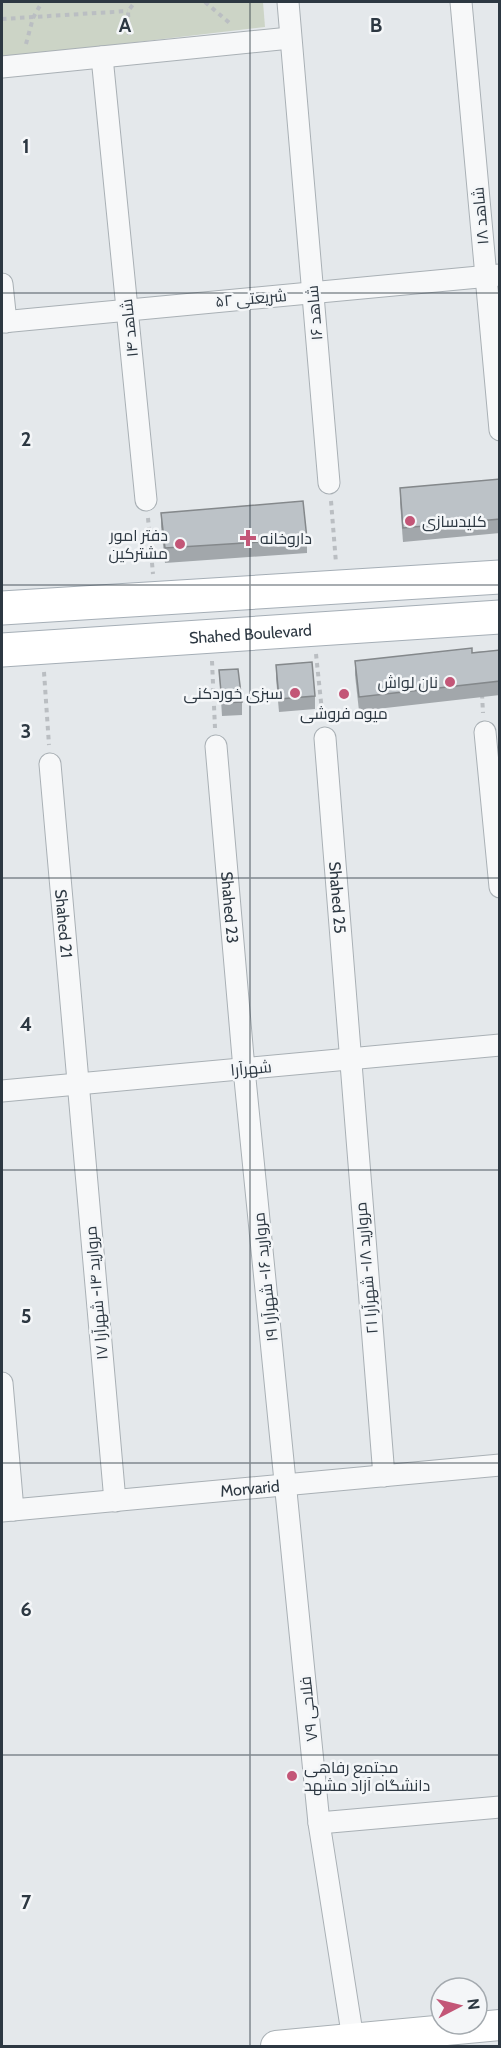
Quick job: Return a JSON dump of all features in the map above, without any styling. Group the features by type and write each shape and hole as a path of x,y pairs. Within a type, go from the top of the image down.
{"main road":[{"path":"2,608 500,577"},
{"name":"Shahed Boulevard","path":"2,650 500,617"},
{"path":"276,2046 500,2025"}],"street":[{"name":"شاهد ۱۶","path":"288,2 329,483"},
{"name":"شاهد ۱۸","path":"461,2 493,275 500,430"},
{"path":"11,66 290,38"},
{"name":"شاهد ۱۴","path":"102,57 146,500"},
{"name":"شریعتی ۵۲","path":"4,322 493,275"},
{"path":"2,284 4,322"},
{"path":"485,732 500,887"},
{"name":"Shahed 25","path":"325,738 349,1059"},
{"name":"Shahed 23","path":"216,746 244,1069"},
{"name":"Shahed 21","path":"50,764 77,1085"},
{"name":"شهرآرا","path":"2,1092 500,1045"},
{"name":"مروارید ۱۸- شهرآرا ۲۱","path":"349,1059 384,1476"},
{"name":"مروارید ۱۶- شهرآرا ۱۹","path":"244,1069 285,1485"},
{"name":"مروارید ۱۴- شهرآرا ۱۷","path":"77,1085 115,1501"},
{"path":"2,1383 8,1511"},
{"name":"Morvarid","path":"8,1511 500,1465"},
{"name":"فلاحی ۷۹","path":"285,1485 320,1823 353,2039"},
{"path":"320,1823 500,1807"}],"path":[{"path":"11,66 42,2"},
{"path":"129,54 128,10 135,2"},
{"path":"205,2 250,42"},
{"path":"2,19 128,10"},
{"path":"329,483 338,587"},
{"path":"146,500 156,598"},
{"path":"314,629 325,738"},
{"path":"210,636 216,746"},
{"path":"43,647 50,764"},
{"path":"481,687 485,732"}],"shaded area":[{"path":"2,2 263,2 265,27 2,58"}],"building":[{"path":"500,479 500,519 403,528 400,488"},
{"path":"303,501 307,539 165,548 161,513"},
{"path":"472,648 472,653 500,650 500,681 359,697 355,661"},
{"name":"سبزی خوردکنی","path":"312,662 315,696 279,699 276,665"},
{"path":"238,669 242,702 222,703 219,670"}],"place":[{"name":"کلیدسازی","path":"410,521"},
{"name":"داروخانه","path":"248,538"},
{"name":"دفتر امور مشترکین","path":"180,544"},
{"name":"نان لواش","path":"450,682"},
{"name":"سبزی خوردکنی","path":"295,693"},
{"name":"میوه فروشی","path":"344,694"},
{"name":"مجتمع رفاهی دانشگاه آزاد مشهد","path":"292,1776"}]}
